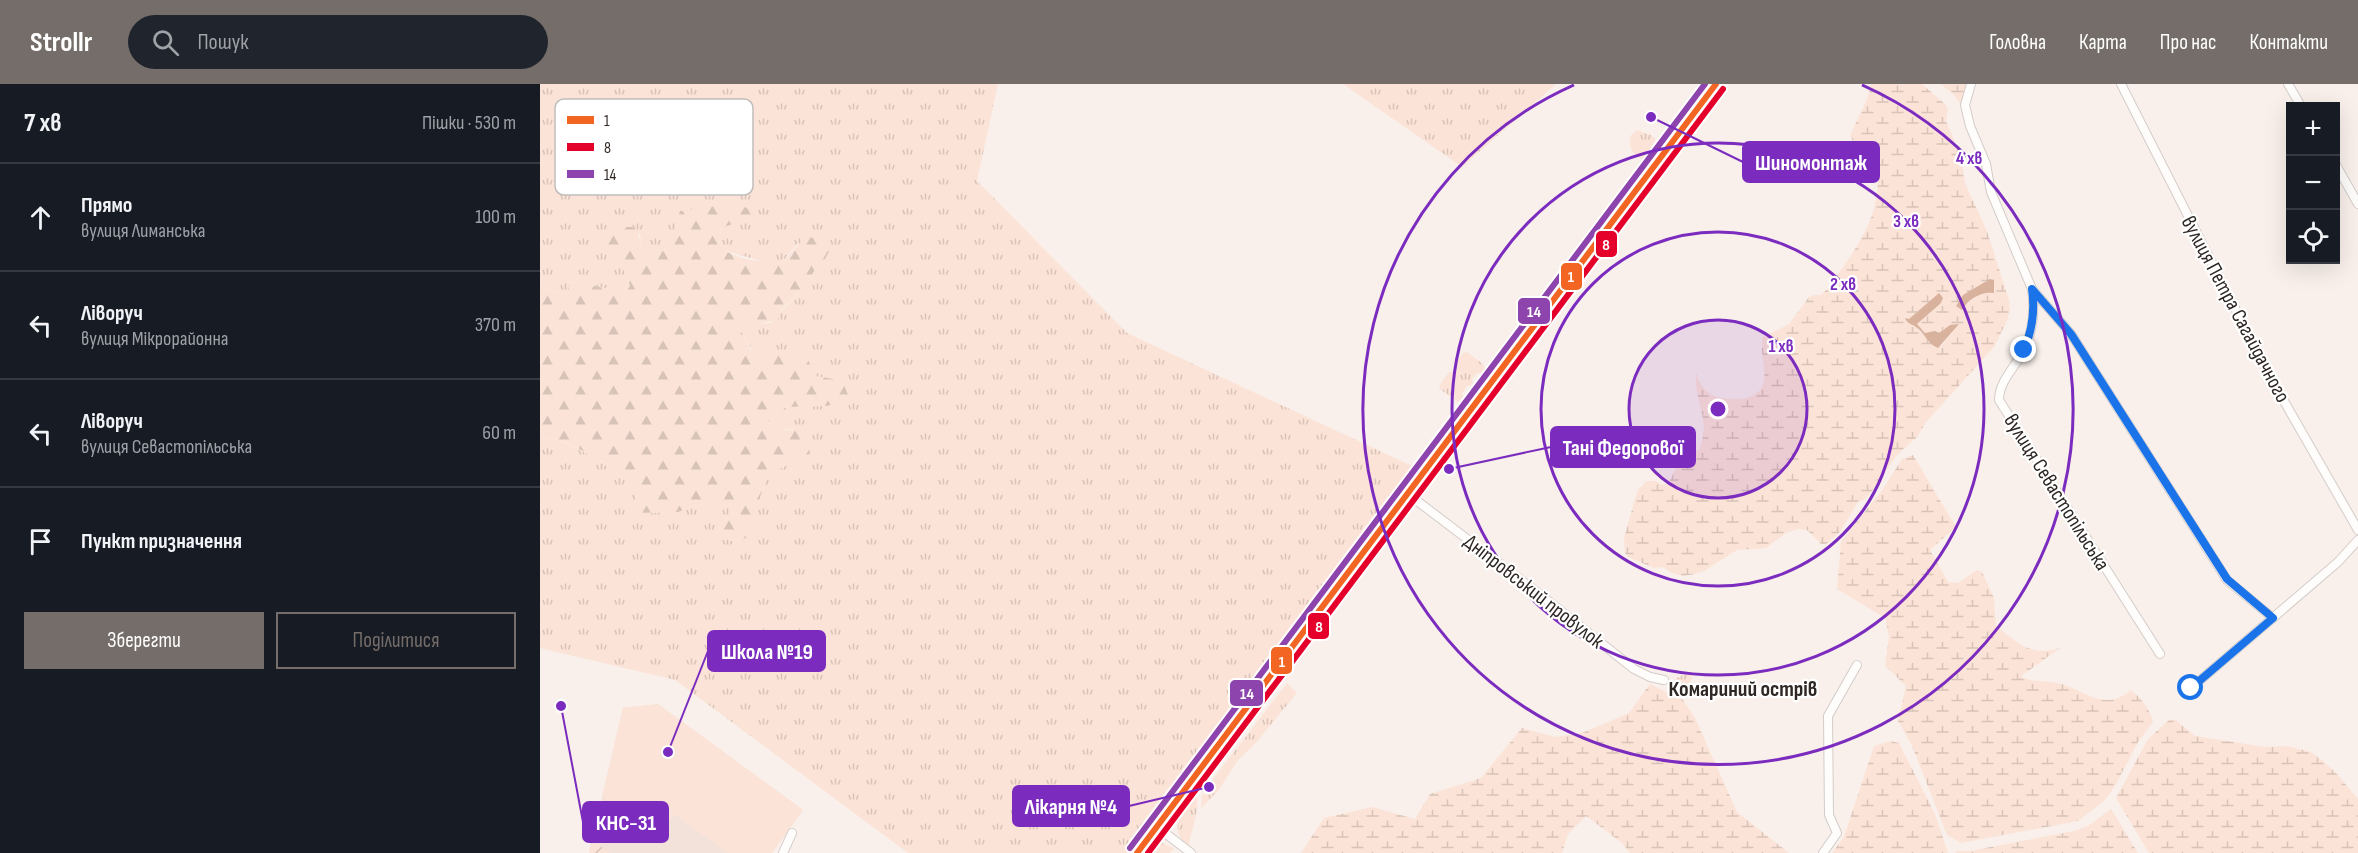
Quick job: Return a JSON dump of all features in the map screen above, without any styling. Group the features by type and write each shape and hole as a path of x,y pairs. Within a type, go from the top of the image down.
{"highway":[{"path":"1137,853 1716,84"}],"street":[{"path":"1971,84 1965,105 1970,126 1986,164 1991,192 2032,289 2071,334 2227,579 2273,618"},
{"name":"вулиця Петра Сагайдачного","path":"2121,84 2269,375 2358,530"},
{"path":"2288,84 2299,102"},
{"path":"2340,172 2358,204"},
{"name":"вулиця Севастопільська","path":"2032,289 2033,306 2027,342 2000,387 1999,400 2160,654"},
{"name":"Дніпровський провулок","path":"1408,494 1634,669 1650,677 1664,680"},
{"path":"2191,688 2338,562 2358,540"},
{"path":"1823,853 1837,833 1829,815 1828,716 1857,665"},
{"path":"1157,827 1191,853"},
{"path":"783,853 792,833"}],"shaded area":[{"path":"1990,279 1994,280 1994,293 1985,293 1976,297 1962,310 1956,306 1963,295"},
{"path":"1939,293 1943,298 1941,303 1917,324 1925,333 1935,331 1939,333 1950,325 1959,324 1938,348 1905,318 1909,319"},
{"path":"658,704 803,810 772,853 589,853 623,708"}],"green space":[{"path":"540,84 998,84 977,181 1127,333 1427,473 1141,853 908,853 675,680 540,648 540,437 575,447 628,480 634,485 635,513 678,512 706,502 733,507 728,517 715,531 735,541 748,536 767,475 810,453 793,429 777,430 770,427 767,419 773,413 789,407 833,405 833,379 816,377 808,360 760,356 752,350 739,327 770,323 804,288 814,271 822,264 798,243 782,262 764,262 723,250 719,244 721,227 752,217 680,211 671,240 656,255 648,257 642,251 640,234 607,254 625,271 630,286 625,293 574,281 568,295 540,287"},
{"path":"1343,84 1556,84 1462,167"},
{"path":"1871,84 1922,84 1948,109 1946,121 1961,157 1965,183 1987,231 2009,300 2010,310 2007,321 1994,347 1927,421 1917,437 1896,456 1874,489 1865,499 1858,502 1839,533 1826,544 1821,544 1807,530 1798,529 1786,533 1766,548 1737,550 1704,571 1683,576 1663,567 1654,568 1628,557 1625,553 1624,538 1638,490 1646,481 1656,481 1662,485 1669,482 1684,452 1699,450 1704,429 1697,395 1696,374 1706,390 1717,397 1742,399 1759,391 1764,380 1763,337 1789,324 1809,297 1821,295 1828,288 1866,230 1877,197 1877,179 1872,158 1850,136","holes":["1992,279 1995,290 1982,293 1962,307 1973,289","1937,295 1943,300 1917,325 1925,333 1939,333 1947,327 1958,325 1941,346 1934,347 1909,319"]},
{"path":"1941,84 1967,84 1961,105 1953,94"},
{"path":"1637,130 1655,139 1653,152 1644,159 1636,156 1630,143 1631,135"},
{"path":"731,204 748,208 753,217 721,228 719,244 731,254 739,257 757,261 782,262 806,239 829,240 831,248 822,264 814,271 804,288 781,310 778,320 739,327 751,350 760,356 802,354 808,360 816,376 833,379 841,377 848,395 839,402 829,405 785,408 775,412 767,419 770,427 778,430 802,430 807,437 810,454 767,475 748,536 740,542 723,539 715,531 728,517 732,507 706,502 678,512 634,513 635,491 628,480 575,447 552,438 540,437 540,287 567,295 568,287 574,281 625,293 630,286 624,270 595,241 596,232 612,227 632,227 648,257 656,255 667,246 674,233 680,211"},
{"path":"1467,352 1485,368 1482,373 1477,373 1472,379 1473,385 1467,386 1462,393 1464,399 1458,402 1439,386 1449,372 1454,372 1453,367 1463,353"},
{"path":"1913,455 1956,527 1930,550 1948,582 1958,583 1977,570 1982,572 1994,598 1996,626 2033,650 2060,648 2021,676 2029,680 2064,685 2103,700 2116,699 2131,690 2150,713 2153,722 2138,742 2115,786 2104,801 2078,821 1961,843 1947,835 1912,746 1898,721 1906,686 1885,666 1889,636 1885,618 1837,589 1841,542 1883,489 1902,459"},
{"path":"1686,673 1692,674 1690,684 1684,685 1672,681"},
{"path":"1287,683 1297,693 1255,744 1238,760 1218,791 1201,808 1202,795 1207,795 1213,786 1213,779"},
{"path":"1650,684 1683,700 1695,718 1737,812 1789,853 1630,853 1622,843 1586,816 1568,834 1562,853 1301,853 1324,818 1372,807 1415,819 1430,794 1481,778 1522,728 1555,737 1582,733 1629,713"},
{"path":"658,704 803,810 772,853 728,853 674,814 657,837 602,796 623,708"},
{"path":"2169,720 2176,720 2195,736 2265,747 2287,746 2311,752 2337,774 2358,799 2358,853 2149,853 2116,798 2148,739"},
{"path":"1891,741 1899,743 1935,814 1948,853 1832,853 1844,837 1874,746"},
{"path":"1197,795 1196,815 1188,847 1178,832 1179,820"},
{"path":"2111,809 2138,853 1957,853 1955,851 1970,851 2074,831 2088,826"},
{"path":"592,840 610,853 589,853"},
{"path":"1162,843 1174,848 1170,853 1151,853 1157,845"}],"transit line":[{"name":"14","path":"1130,848 1705,84"},
{"name":"1","path":"1137,853 1716,84"},
{"name":"8","path":"1148,853 1723,89"}],"place":[{"name":"Шиномонтаж","path":"1651,117"},
{"name":"Тані Федорової","path":"1449,469"},
{"name":"КНС-31","path":"561,706"},
{"name":"Школа №19","path":"668,752"},
{"name":"Лікарня №4","path":"1209,787"}],"district":[{"name":"Комариний острів","path":"1743,688"}],"route":[{"path":"2024,350 2030,334 2032,319 2032,289 2071,334 2227,579 2273,618 2191,688"}]}
